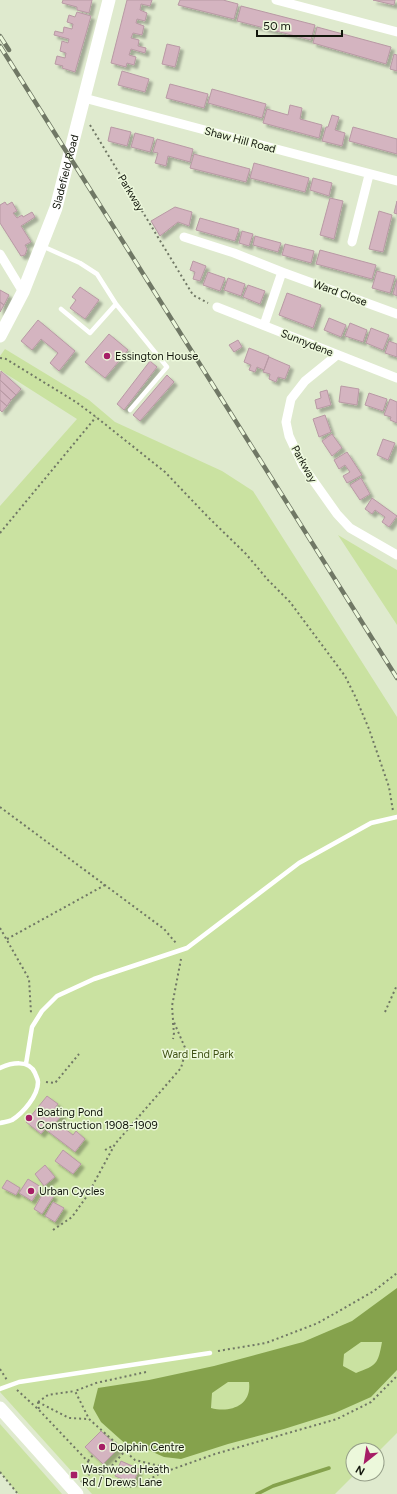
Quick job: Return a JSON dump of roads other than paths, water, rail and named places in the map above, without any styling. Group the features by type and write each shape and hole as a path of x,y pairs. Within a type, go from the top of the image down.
{"street":[{"name":"Sladefield Road","path":"0,336 23,292 56,208 108,0"},
{"path":"278,0 397,32"},
{"name":"Shaw Hill Road","path":"82,104 397,181"},
{"path":"352,242 369,175"},
{"name":"Ward Close","path":"184,237 234,253 397,314"},
{"path":"0,254 23,292"},
{"path":"264,325 282,272"},
{"name":"Sunnydene","path":"216,307 397,378"},
{"name":"Parkway","path":"337,355 305,380 291,399 286,422 289,436 303,466 328,501 350,528 397,555"},
{"path":"0,1408 75,1492"}],"lane":[{"path":"42,246 80,263 97,274 116,304 167,367 130,410"},
{"path":"61,309 90,333 116,304"},
{"path":"26,1064 32,1027 42,1011 57,996 94,979 188,948 299,863 371,823 396,818"},
{"path":"0,1068 10,1064 26,1064 34,1070 38,1081 36,1091 30,1102 10,1121 0,1123"},
{"path":"0,1389 19,1382 210,1352"}],"waterway":[{"path":"257,1494 273,1486 329,1468"}],"railway":[{"path":"0,36 9,50"},
{"path":"0,46 397,678"}],"place":[{"name":"Essington House","path":"107,356"},
{"name":"Boating Pond Construction 1908-1909","path":"29,1118"},
{"name":"Urban Cycles","path":"31,1191"},
{"name":"Dolphin Centre","path":"102,1447"},
{"name":"Washwood Heath Rd / Drews Lane","path":"74,1475"}],"park label":[{"name":"Ward End Park","path":"198,1054"}]}
